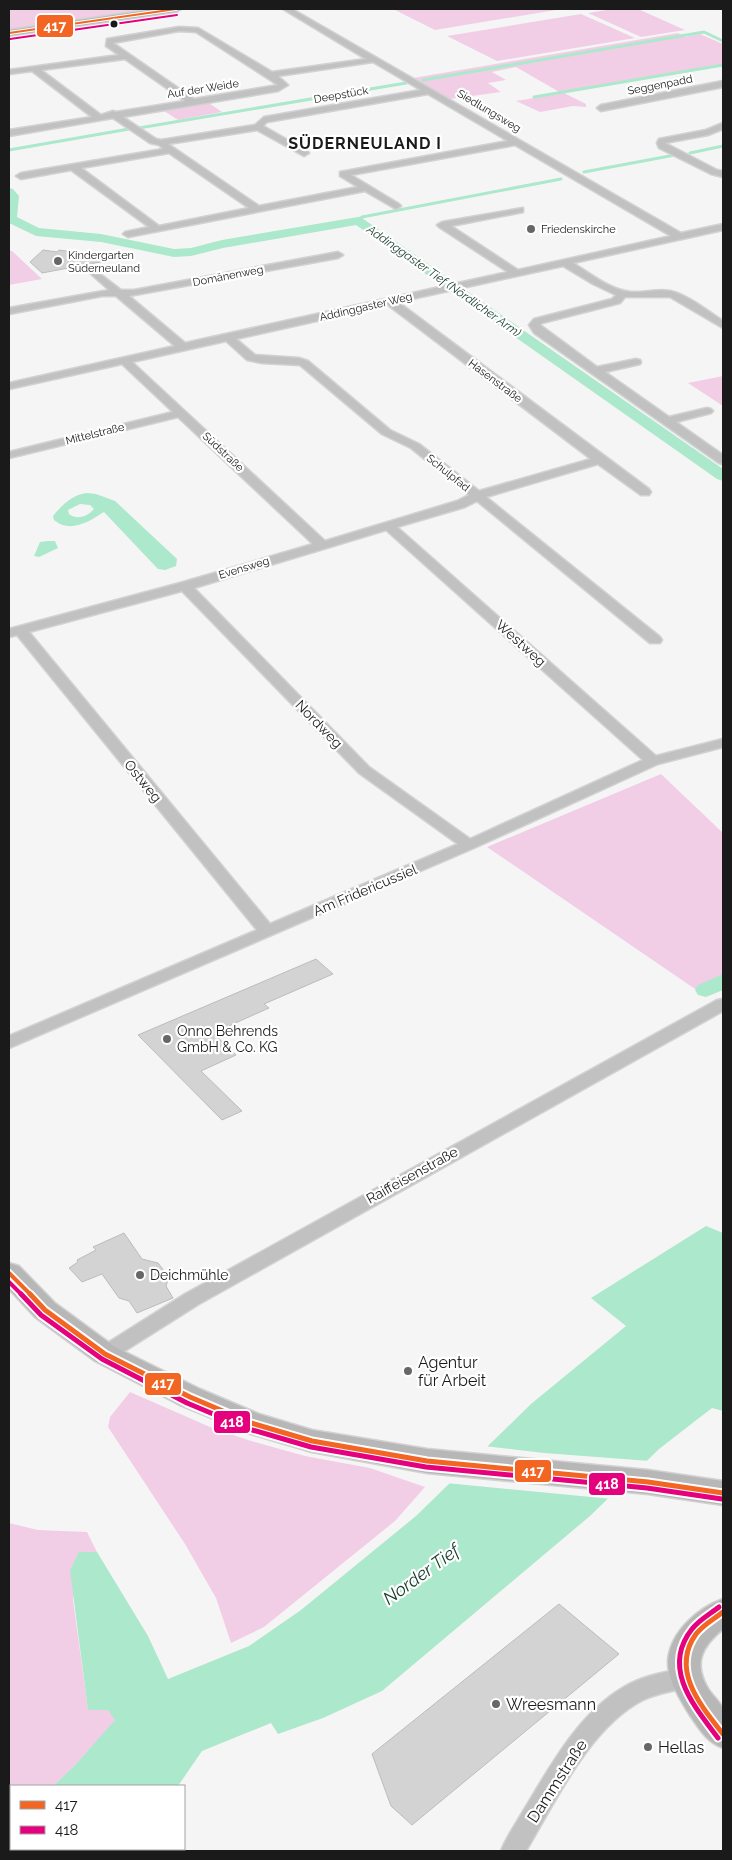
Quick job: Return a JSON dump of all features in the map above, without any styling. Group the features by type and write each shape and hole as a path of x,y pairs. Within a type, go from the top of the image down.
{"main road":[{"path":"9,33 176,9"},
{"path":"9,1273 45,1310 105,1354 190,1397 251,1423 312,1441 374,1454 721,1491"},
{"path":"723,1612 695,1634 688,1645 684,1658 686,1678 695,1696 723,1734"}],"street":[{"name":"Siedlungsweg","path":"287,9 678,236"},
{"path":"192,102 109,44 110,41 190,29 198,30 272,75 373,60"},
{"path":"9,72 127,56"},
{"path":"34,69 98,117"},
{"name":"Auf der Weide","path":"9,134 113,114 278,88 284,85 272,75"},
{"name":"Seggenpadd","path":"601,108 723,84"},
{"name":"Deepstück","path":"162,144 258,127 264,120 431,91"},
{"path":"113,114 153,141 162,144 258,210"},
{"path":"723,126 708,132 662,141 661,143 662,146 714,172 723,174"},
{"path":"258,127 304,153"},
{"path":"396,206 344,174 516,142"},
{"path":"21,176 171,150"},
{"path":"74,167 157,228"},
{"path":"128,234 366,188"},
{"path":"518,273 442,225 520,210"},
{"name":"Addinggaster Weg","path":"9,386 723,227"},
{"name":"Domänenweg","path":"9,311 102,293 134,293 338,255"},
{"path":"564,262 622,294 644,296 668,293 723,325"},
{"path":"96,274 183,347"},
{"path":"622,294 616,301 538,321 534,325 538,331 723,460"},
{"name":"Hasenstraße","path":"390,301 645,492"},
{"name":"Schulpfad","path":"228,338 251,358 262,360 299,360 304,363 386,432 415,446 655,640"},
{"name":"Südstraße","path":"124,360 322,545"},
{"path":"596,371 636,362"},
{"path":"667,421 707,411"},
{"name":"Mittelstraße","path":"9,455 181,413"},
{"path":"476,496 600,460"},
{"name":"Evensweg","path":"14,631 185,586 461,504 476,496"},
{"name":"Westweg","path":"388,525 653,761"},
{"name":"Nordweg","path":"185,586 364,770 469,845"},
{"name":"Ostweg","path":"14,631 268,932"},
{"name":"Am Fridericussiel","path":"9,1042 469,845 653,761 723,743"},
{"name":"Raiffeisenstraße","path":"105,1354 192,1299 723,1004"},
{"name":"Dammstraße","path":"513,1851 582,1740 604,1717 629,1696 646,1687 686,1678"}],"shaded area":[{"path":"9,9 165,9 9,31"},
{"path":"393,9 562,9 435,30"},
{"path":"612,9 638,9 685,30 641,37 588,13"},
{"path":"581,14 635,38 497,61 447,36"},
{"path":"678,33 685,37 700,34 723,44 723,65 561,93 516,67 492,72 506,80 488,83 501,92 450,99 413,78"},
{"path":"564,93 586,104 586,107 573,106 540,112 516,101"},
{"path":"206,101 222,112 178,120 161,109"},
{"path":"9,251 12,251 42,279 9,285"},
{"path":"723,376 723,406 688,383"},
{"path":"661,774 723,833 723,976 698,991 487,847"},
{"path":"130,1392 210,1427 248,1440 305,1456 370,1468 425,1487 395,1521 264,1627 231,1643 216,1598 185,1544 108,1427 110,1417"},
{"path":"9,1523 38,1530 87,1532 97,1552 79,1552 73,1600 88,1709 108,1709 116,1720 54,1785 10,1785 9,1829"}],"water":[{"path":"82,494 96,494 115,501 177,559 176,566 165,570 158,569 104,512 80,525 67,526 54,520 53,516 64,504","holes":["80,504 90,505 94,509 85,516 75,517 69,514 68,510"]},
{"path":"55,541 58,548 39,557 34,556 40,542"},
{"name":"Norder Tief","path":"706,1226 723,1233 723,1411 712,1408 659,1449 590,1516 382,1691 323,1718 278,1734 271,1723 202,1751 179,1785 54,1785 75,1765 115,1720 108,1710 88,1710 70,1570 79,1552 97,1552 148,1636 168,1679 249,1646 301,1610 416,1516 531,1404 626,1326 591,1298"},
{"path":"10,1828 10,1850 122,1850 9,1851"}],"pier":[{"path":"484,1446 544,1453 650,1461 612,1499 446,1483"}],"building":[{"name":"Kindergarten Süderneuland","path":"43,250 57,252 59,250 111,257 111,260 42,273 30,262"},
{"name":"Onno Behrends GmbH & Co. KG","path":"316,959 333,974 264,1004 269,1008 213,1033 236,1055 201,1071 242,1111 222,1120 138,1035"},
{"name":"Deichmühle","path":"124,1233 142,1259 158,1263 169,1277 166,1286 173,1298 137,1313 129,1301 119,1298 102,1274 82,1282 69,1268 78,1262 77,1260 96,1250 93,1247"},
{"name":"Wreesmann","path":"559,1604 619,1654 412,1825 391,1806 372,1754"}],"waterway":[{"path":"423,80 704,32 723,41"},
{"path":"534,97 723,65"},
{"path":"139,128 406,83"},
{"path":"9,150 129,129"},
{"path":"690,153 723,146"},
{"path":"584,172 675,155"},
{"path":"358,221 362,217 561,179"},
{"name":"Addinggaster Tief (Nördlicher Arm)","path":"9,192 13,196 10,219 36,232 101,238 174,253 191,252 222,244 358,221 723,476"},
{"name":"Addinggaster Tief (Nördlicher Arm)","path":"706,990 723,981"}],"transit line":[{"name":"417","path":"9,33 176,9"},
{"name":"418","path":"10,39 177,15"},
{"name":"417","path":"9,1273 45,1310 105,1354 190,1397 251,1423 312,1441 427,1461 648,1482 723,1493"},
{"name":"418","path":"9,1282 41,1315 102,1359 187,1403 249,1429 311,1447 426,1467 647,1488 722,1499"},
{"name":"418","path":"718,1738 699,1713 684,1686 679,1672 679,1658 683,1643 692,1629 719,1607"},
{"name":"417","path":"723,1612 696,1634 688,1647 685,1660 686,1674 697,1699 723,1734"}],"place":[{"name":"Friedenskirche","path":"531,229"},
{"name":"Kindergarten Süderneuland","path":"58,261"},
{"name":"Onno Behrends GmbH & Co. KG","path":"167,1039"},
{"name":"Deichmühle","path":"140,1275"},
{"name":"Agentur für Arbeit","path":"408,1371"},
{"name":"Wreesmann","path":"496,1704"},
{"name":"Hellas","path":"648,1747"}],"district":[{"name":"SÜDERNEULAND I","path":"365,143"}]}
